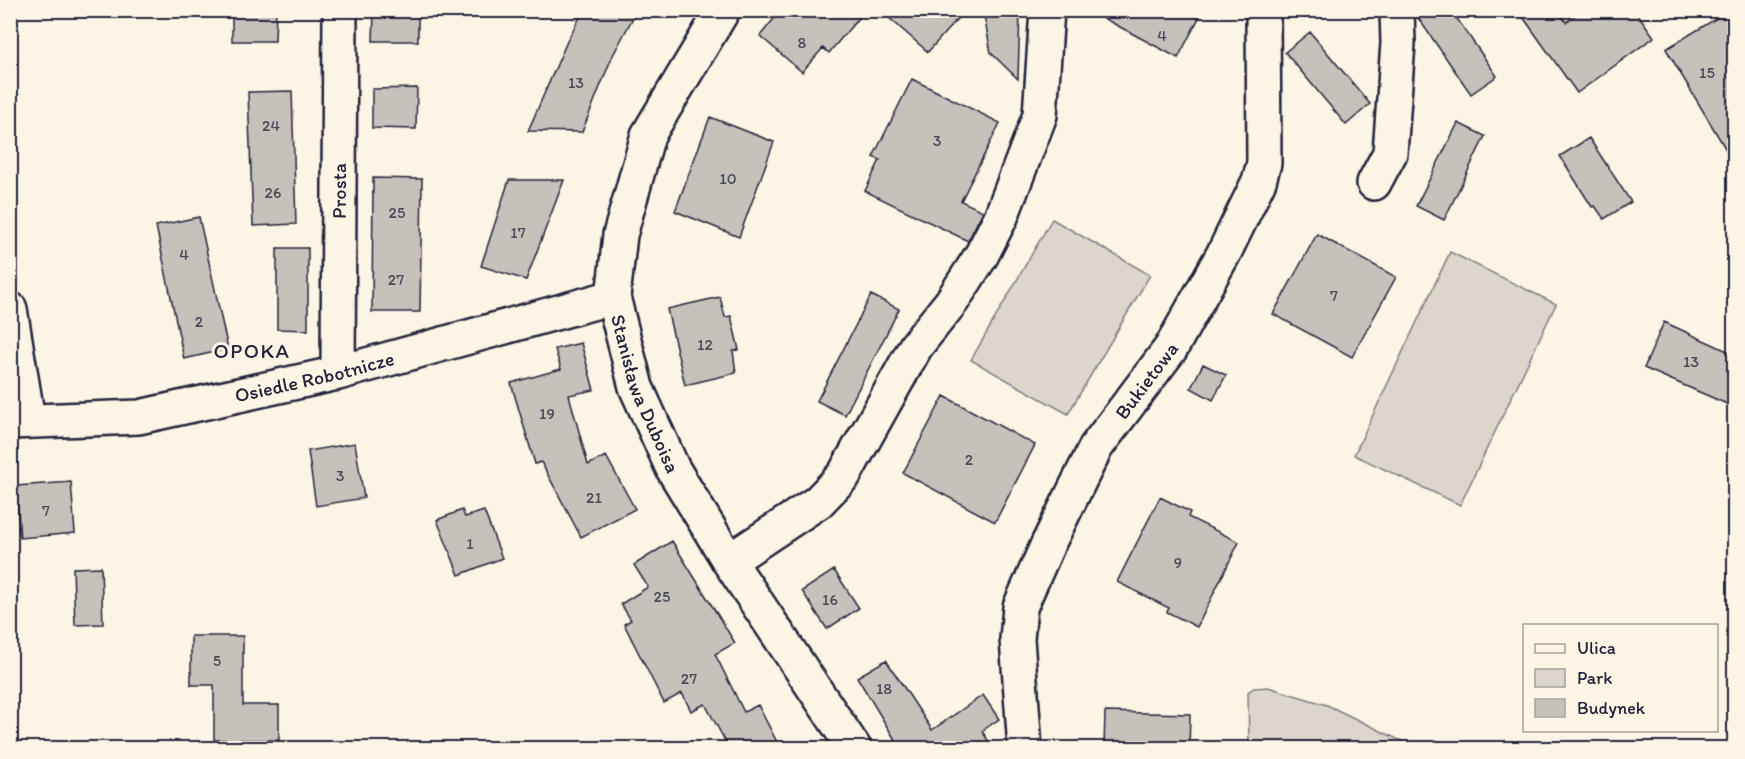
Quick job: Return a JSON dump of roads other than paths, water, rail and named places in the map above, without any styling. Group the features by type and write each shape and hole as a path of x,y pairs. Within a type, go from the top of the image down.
{"street":[{"name":"Prosta","path":"338,372 340,10"},
{"name":"Stanisława Duboisa","path":"723,10 648,135 620,235 613,297 636,387 673,469 729,561 855,748"},
{"path":"729,561 818,502 844,475 916,346 952,301 981,256 1001,217 1040,115 1047,10"},
{"name":"Bukietowa","path":"1025,748 1017,639 1020,607 1096,447 1171,348 1225,251 1259,181 1264,163 1263,10"},
{"path":"1374,183 1390,153 1398,43 1397,10"},
{"name":"Osiedle Robotnicze","path":"19,421 139,417 338,372 613,297"},
{"path":"10,309 19,421"}],"district":[{"name":"OPOKA","path":"252,350"}]}
